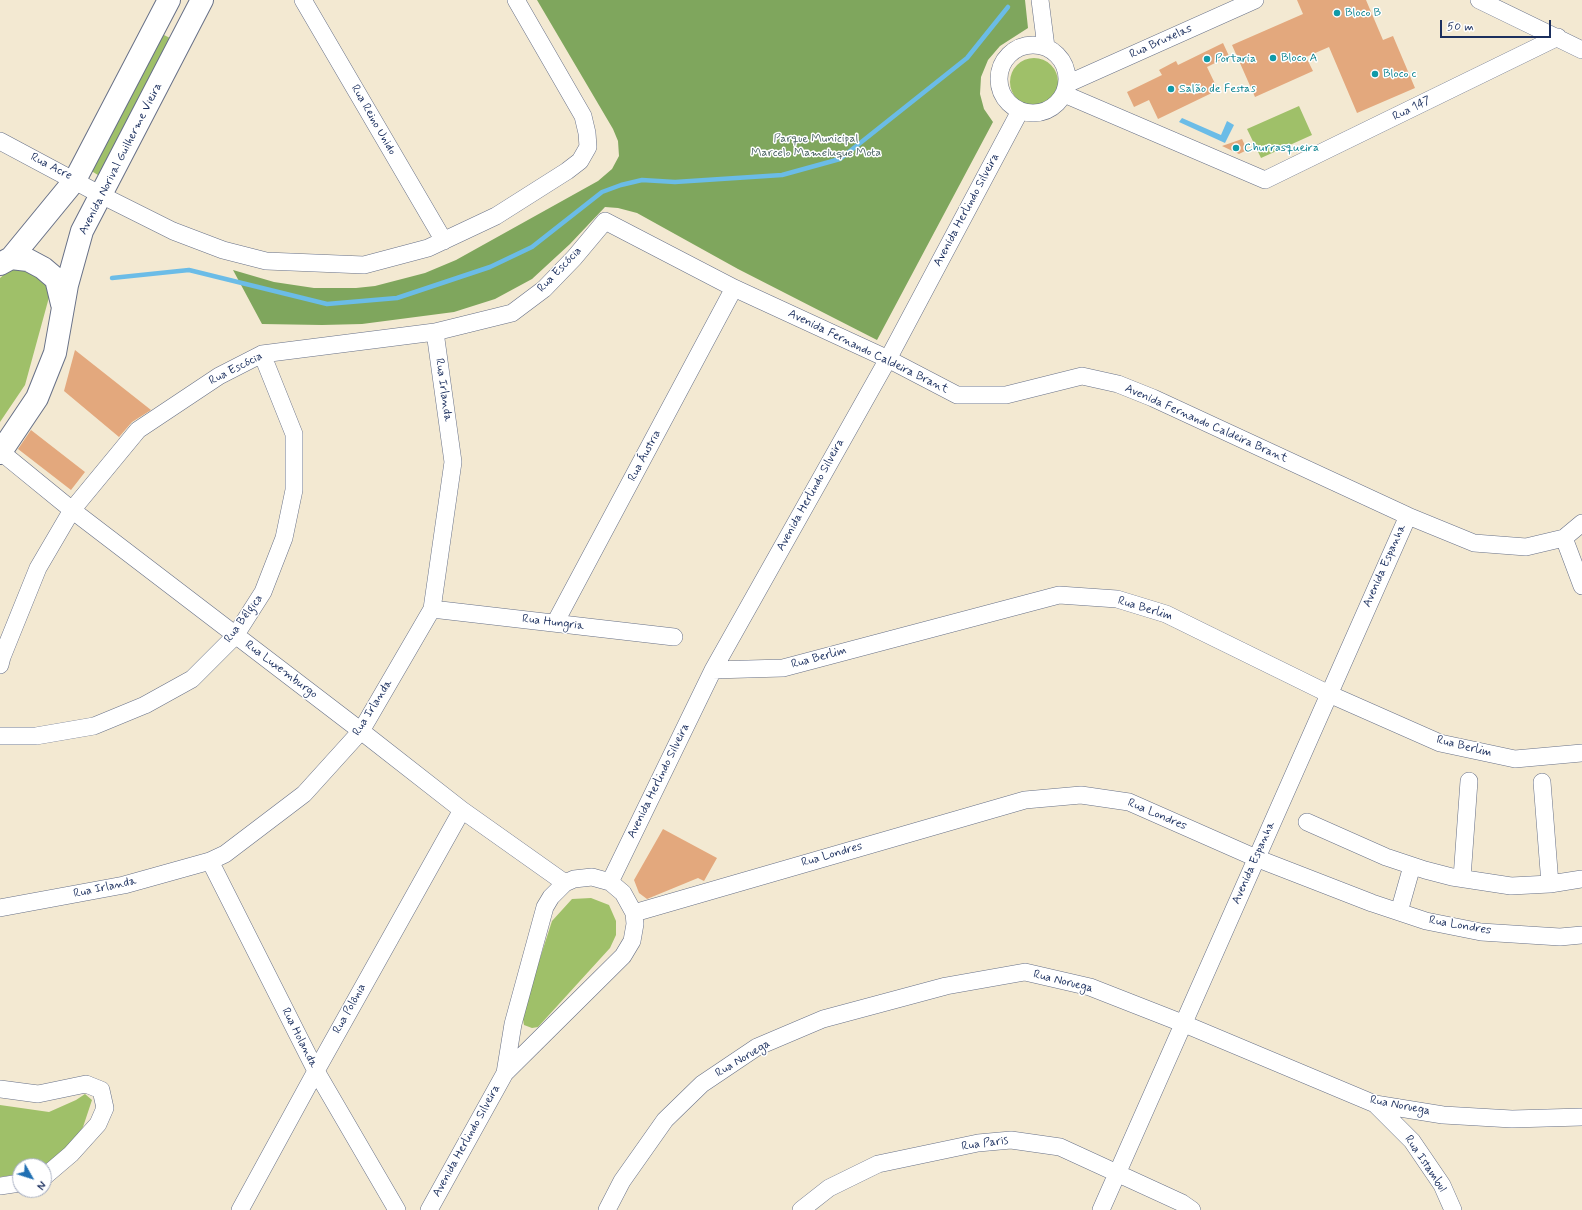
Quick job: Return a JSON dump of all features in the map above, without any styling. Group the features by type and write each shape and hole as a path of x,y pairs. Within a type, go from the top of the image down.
{"street":[{"path":"5,261 75,180 169,0"},
{"name":"Avenida Norival Guilherme Vieira","path":"1,452 37,398 55,353 67,285 82,231 202,0"},
{"name":"Rua Reino Unido","path":"302,0 444,241"},
{"name":"Rua Acre","path":"0,141 101,195 173,231 223,250 266,261 364,265 428,248 496,216 567,171 580,161 588,147 587,133 583,116 516,0"},
{"path":"1040,0 1046,47"},
{"name":"Rua Bruxelas","path":"1065,89 1255,0"},
{"path":"1479,0 1558,37 1582,50"},
{"name":"Rua 147","path":"1065,89 1265,180 1558,37"},
{"path":"1035,45 1046,47 1055,53 1062,62 1066,72 1065,89 1058,102 1050,109 1030,113 1020,111 1011,105 1002,92 999,77 1001,66 1007,57 1015,50 1035,45"},
{"name":"Avenida Herlindo Silveira","path":"610,882 712,670 888,359 1020,111"},
{"name":"Avenida Fernando Caldeira Brant","path":"605,221 734,288 888,359 957,395 1006,395 1082,376 1118,384 1152,398 1408,516 1474,543 1526,547 1564,538"},
{"name":"Rua Escócia","path":"0,665 38,568 72,510 138,430 219,376 262,354 435,332 512,313 544,289 574,258 605,221"},
{"path":"5,261 28,260 44,268 56,279 63,309"},
{"name":"Rua Áustria","path":"555,623 734,288"},
{"name":"Rua Irlanda","path":"0,908 124,885 210,861 225,854 304,794 361,730 432,609 453,462 435,332"},
{"name":"Rua Bélgica","path":"0,736 36,736 94,726 144,706 192,679 235,636 263,592 284,538 294,490 294,434 262,354"},
{"name":"Rua Luxemburgo","path":"1,452 72,510 235,636 361,730 462,810 565,883"},
{"name":"Avenida Espanha","path":"1100,1210 1118,1173 1182,1023 1408,516"},
{"path":"1582,523 1564,538 1582,586"},
{"name":"Rua Berlim","path":"712,670 783,668 1059,595 1117,599 1166,614 1329,694 1440,743 1515,759 1582,753"},
{"name":"Rua Hungria","path":"432,609 674,637"},
{"path":"1462,878 1469,781"},
{"path":"1542,782 1550,884"},
{"name":"Rua Londres","path":"634,913 1024,800 1081,795 1129,802 1256,858 1372,903 1426,921 1481,932 1560,937 1582,934"},
{"name":"Rua Polônia","path":"240,1210 462,810"},
{"path":"1307,822 1386,857 1452,877 1511,886 1550,884 1582,879"},
{"name":"Rua Holanda","path":"210,861 316,1071 397,1210"},
{"path":"1398,912 1412,866"},
{"path":"565,883 574,879 592,877 610,882 623,893 634,913"},
{"name":"Avenida Herlindo Silveira","path":"505,1073 513,1024 545,907 551,897 565,883"},
{"name":"Avenida Herlindo Silveira","path":"430,1210 505,1073 623,956 632,941 635,924 634,913"},
{"name":"Rua Noruega","path":"607,1210 622,1181 665,1120 702,1084 758,1047 823,1020 946,986 1025,972 1090,987 1182,1023 1375,1104 1443,1115 1512,1119 1582,1118"},
{"path":"513,1024 523,1035 538,1040"},
{"path":"0,1088 38,1094 86,1084 101,1090 105,1108 98,1124 71,1154 52,1170"},
{"name":"Rua Istambul","path":"1375,1104 1412,1141 1442,1185 1453,1210"},
{"name":"Rua Paris","path":"801,1210 829,1188 878,1164 978,1144 1011,1140 1060,1147 1182,1203 1192,1210"},
{"path":"0,1186 12,1184"}],"green space":[{"name":"Parque Municipal Marcelo Mameluque Mota","path":"537,0 1025,0 1028,28 1000,46 988,60 981,77 980,94 984,109 993,122 877,340 738,269 637,213 618,208 605,207 570,244 532,279 495,299 454,312 362,324 262,324 233,270 274,282 314,288 356,288 375,286 425,273 456,260 598,181 612,169 619,156 618,141 613,129"},
{"path":"158,32 174,40 101,177 90,170"},
{"path":"1034,58 1043,60 1051,65 1056,73 1058,82 1056,91 1051,99 1043,104 1034,106 1025,104 1017,99 1012,91 1010,82 1012,73 1017,65 1025,60"},
{"path":"1299,106 1312,135 1261,158 1247,129"},
{"path":"13,267 43,276 51,290 25,385 0,422 0,278"},
{"path":"591,898 609,905 616,921 616,935 610,948 538,1027 532,1028 524,1025 522,1014 552,921 572,899"},
{"path":"85,1094 92,1100 83,1127 68,1148 52,1160 52,1158 12,1158 12,1175 0,1177 0,1105 49,1112 76,1100"}],"water":[{"path":"1182,118 1221,135 1227,121 1234,125 1225,143 1179,122"}],"building":[{"path":"1297,0 1366,0 1383,40 1393,36 1415,88 1357,113 1329,47 1306,57 1313,71 1255,97 1232,45 1303,14"},
{"name":"Salão de Festas","path":"1223,43 1229,56 1207,67 1218,90 1158,119 1149,100 1134,107 1127,92 1162,75 1159,70 1176,61 1178,65"},
{"name":"Churrasqueira","path":"1242,139 1247,150 1239,154 1222,146"},
{"path":"75,350 151,410 132,422 119,437 64,391"},
{"path":"31,430 85,472 71,490 18,449"},
{"path":"663,829 717,858 704,881 698,878 647,899 639,893 634,880"}],"waterway":[{"path":"112,278 189,270 327,304 397,298 490,267 532,247 602,192 621,185 642,180 675,182 782,175 840,159 967,58 1008,7"}],"place":[{"name":"Bloco B","path":"1337,13"},
{"name":"Bloco A","path":"1273,58"},
{"name":"Portaria","path":"1207,59"},
{"name":"Bloco c","path":"1375,74"},
{"name":"Salão de Festas","path":"1171,89"},
{"name":"Churrasqueira","path":"1236,148"}]}
